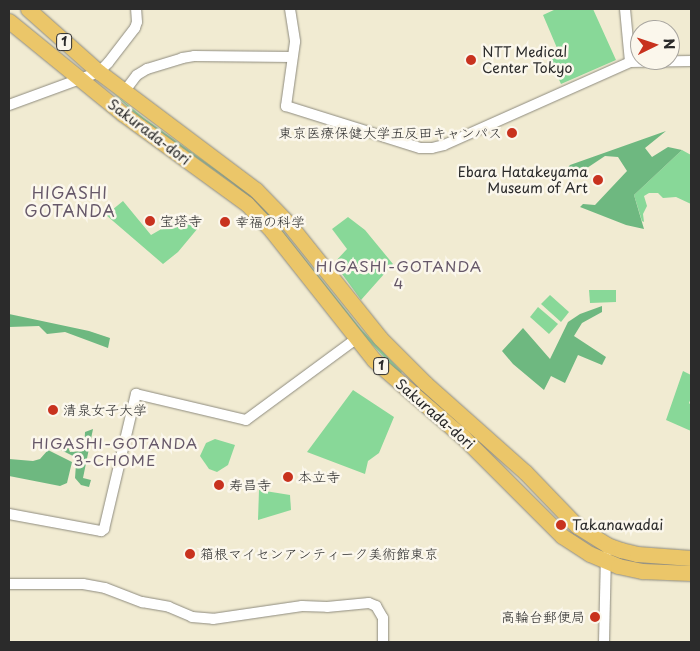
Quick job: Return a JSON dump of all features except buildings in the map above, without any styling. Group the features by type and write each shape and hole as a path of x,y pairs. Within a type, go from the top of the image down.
{"highway":[{"name":"Sakurada-dori","path":"28,9 124,92 256,190 288,223 380,338 421,379 525,472 569,519 607,545 637,554 691,558"},
{"name":"Sakurada-dori","path":"9,21 79,80 171,150 232,192 258,215 374,360 489,461 562,536 574,545 605,561 634,570 691,573"}],"street":[{"path":"9,105 99,72 108,64 135,28 137,22 136,9"},
{"path":"290,9 295,42 286,106 410,147 432,148 630,62 625,9"},
{"path":"124,92 137,75 147,69 182,58 194,56 292,57"},
{"path":"9,514 101,531 104,529 136,394 246,420 356,339"},
{"path":"604,642 605,561 607,545"},
{"path":"9,584 84,584 105,588 142,602 169,608 192,616 213,619 302,606 327,607 369,603 376,606 383,618 383,642"}],"green space":[{"path":"556,9 593,9 616,60 561,84 547,53 557,48 543,15"},
{"path":"112,92 144,118 243,189 265,209 361,329 402,372 400,374 367,339 293,245 256,203 232,183 139,117"},
{"path":"666,131 645,148 652,157 668,147 682,150 634,195 644,229 626,225 580,207 583,204 595,205 627,171 618,157 605,156 581,172 563,173 570,165"},
{"path":"682,150 691,155 691,204 676,197 663,198 658,193 649,193 644,196 647,206 643,214 644,222 642,221 634,195"},
{"path":"123,201 151,235 184,216 198,228 178,252 163,264 106,215"},
{"path":"348,217 365,230 393,264 361,300 334,263 347,249 332,229"},
{"path":"589,290 616,290 616,302 590,303"},
{"path":"550,295 569,312 561,322 541,304"},
{"path":"602,306 602,312 582,323 574,336 606,357 602,365 578,355 565,383 551,376 544,390 513,364 502,351 523,328 550,359 568,322 580,314"},
{"path":"538,307 558,324 549,334 530,317"},
{"path":"9,314 89,331 110,338 108,348 65,332 47,334 39,326 9,327"},
{"path":"683,371 691,375 691,398 689,403 691,405 691,431 666,420"},
{"path":"353,390 394,417 379,453 368,461 365,474 307,452"},
{"path":"93,429 83,478 91,480 89,487 81,485 75,478 76,464 73,456 59,449 61,444 66,442 70,452 84,451 85,432"},
{"path":"215,439 235,445 228,465 217,472 209,469 200,456 206,443"},
{"path":"48,450 72,462 67,483 60,486 9,476 9,459 33,461 40,459"},
{"path":"259,490 290,495 291,510 258,520"}],"place":[{"name":"NTT Medical Center Tokyo","path":"471,60"},
{"name":"東京医療保健大学五反田キャンパス","path":"512,133"},
{"name":"Ebara Hatakeyama Museum of Art","path":"598,180"},
{"name":"宝塔寺","path":"150,221"},
{"name":"幸福の科学","path":"225,222"},
{"name":"清泉女子大学","path":"53,410"},
{"name":"本立寺","path":"288,477"},
{"name":"寿昌寺","path":"219,485"},
{"name":"Takanawadai","path":"561,525"},
{"name":"箱根マイセンアンティーク美術館東京","path":"190,554"},
{"name":"高輪台郵便局","path":"595,617"}],"district":[{"name":"HIGASHI GOTANDA","path":"70,201"},
{"name":"HIGASHI-GOTANDA 4","path":"399,274"},
{"name":"HIGASHI-GOTANDA 3-CHOME","path":"115,450"}]}
